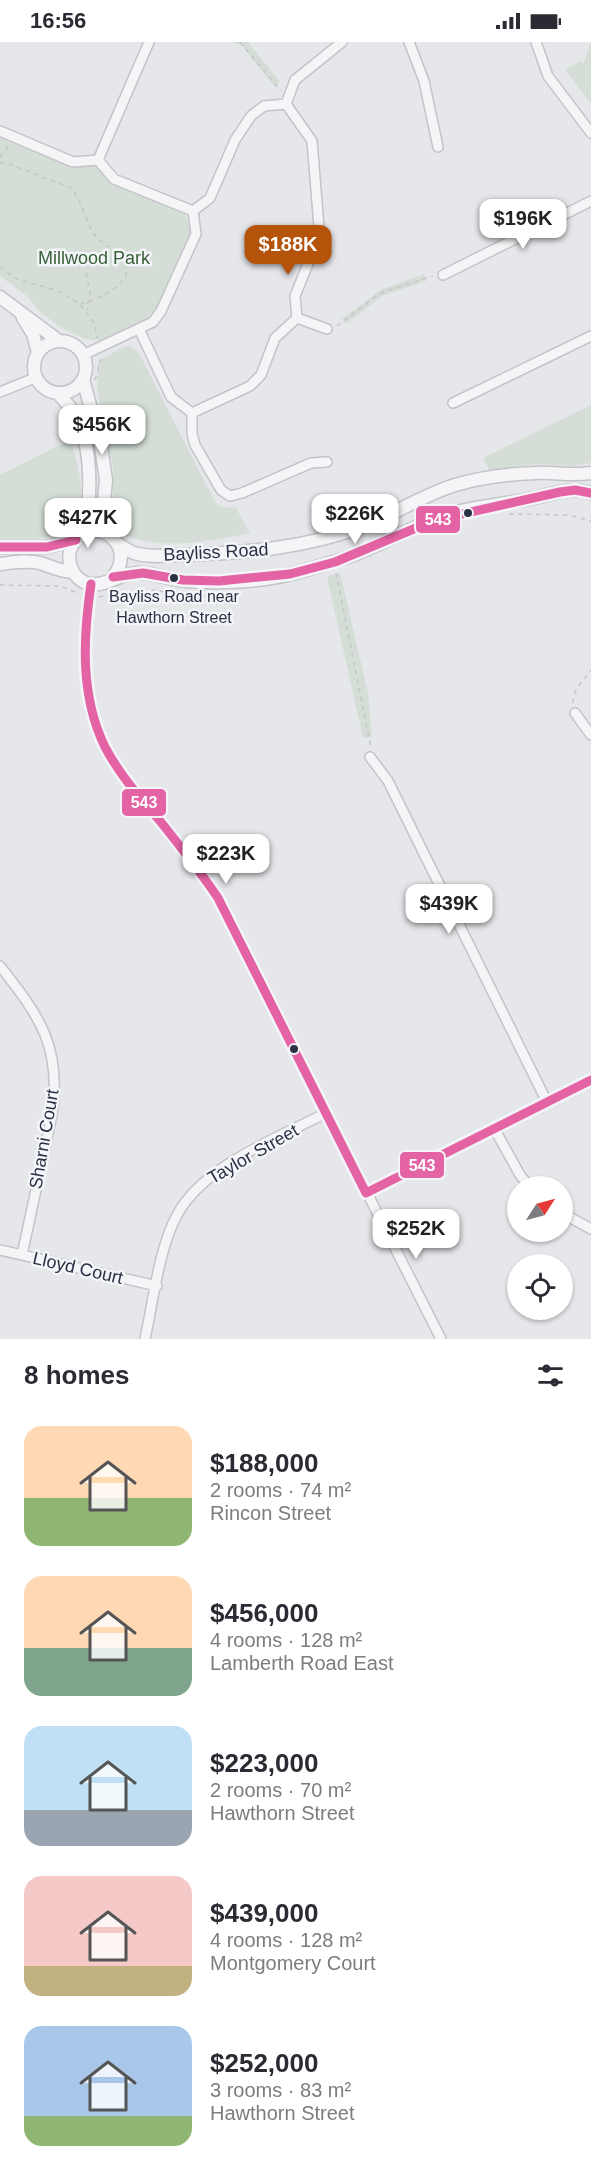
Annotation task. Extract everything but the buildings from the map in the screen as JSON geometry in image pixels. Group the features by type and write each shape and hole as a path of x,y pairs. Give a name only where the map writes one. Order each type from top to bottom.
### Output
{"street":[{"path":"98,160 149,42"},
{"path":"286,101 295,80 342,42"},
{"path":"409,42 424,81 438,147"},
{"path":"536,42 548,76 591,133"},
{"path":"193,211 210,198 235,140 251,116 264,106 286,101"},
{"path":"286,101 312,141 320,227 318,239 295,296 297,318"},
{"path":"4,132 73,162 98,160"},
{"path":"98,160 114,179 193,211"},
{"path":"442,275 591,201"},
{"path":"83,355 153,322 162,311 196,234 193,211"},
{"path":"0,297 59,341 73,345 83,355 86,371 83,379 73,390 58,393"},
{"path":"18,309 33,334 38,353 34,369 37,377 45,388 58,393 77,417 85,446 90,480 80,537 69,555 73,572 78,578 91,584 85,670 91,706 101,735 116,765 203,872 218,898 441,1339"},
{"path":"297,318 327,329"},
{"path":"192,413 250,386 261,375 275,338 297,318"},
{"path":"139,329 171,397 192,413"},
{"path":"453,403 591,336"},
{"path":"38,353 44,347 59,341"},
{"path":"0,392 37,377"},
{"path":"0,547 47,547 100,532 108,534 103,511 106,480 101,446 83,379"},
{"path":"192,413 192,434 195,445 221,490 230,496 311,463 327,462"},
{"name":"Bayliss Road","path":"108,534 118,544 135,553 157,555 228,554 287,547 331,538 366,525 412,502 455,485 492,476 538,473 577,476 591,473"},
{"name":"Bayliss Road","path":"91,584 137,573 186,581 223,582 262,579 305,571 360,553 419,525 452,513 527,500 561,489 591,493"},
{"path":"113,577 122,562 118,544"},
{"path":"0,564 26,561 40,563 57,571 73,572"},
{"path":"575,713 591,735"},
{"path":"370,757 388,781 547,1102"},
{"name":"Sharni Court","path":"0,966 32,1006 42,1025 50,1046 54,1070 55,1094 52,1114 22,1255"},
{"path":"366,1192 591,1080"},
{"name":"Taylor Street","path":"145,1339 167,1237 177,1214 202,1182 222,1167 326,1113"},
{"path":"494,1128 520,1176"},
{"path":"573,1219 591,1229"},
{"name":"Lloyd Court","path":"0,1250 157,1286"}],"path":[{"path":"240,42 286,101"},
{"path":"0,158 9,146 4,132"},
{"path":"2,154 7,163"},
{"path":"0,163 7,163 71,188 94,234 116,250 125,261 126,276 116,288 89,302 80,304"},
{"path":"86,273 89,302 87,311"},
{"path":"327,329 339,325 380,293 429,276 442,275"},
{"path":"335,573 371,742 370,757"},
{"path":"575,713 573,698 591,670"}],"green space":[{"path":"233,42 248,42 280,82 275,87 241,45"},
{"path":"591,42 591,104 565,69 581,61 583,64"},
{"name":"Millwood Park","path":"0,135 73,167 95,165 113,184 185,215 189,225 189,239 156,311 151,317 100,340 88,340 63,329 41,313 27,296 0,276"},
{"path":"424,274 426,281 382,296 346,324 342,319 382,289"},
{"path":"130,346 139,353 214,500 221,507 236,508 250,533 202,542 169,543 136,539 121,533 113,510 113,466 97,391 98,361 123,347"},
{"path":"591,405 591,463 570,466 537,464 489,470 483,458"},
{"path":"70,440 81,484 80,507 72,526 66,531 49,537 0,538 0,475"},
{"path":"340,572 368,693 372,737 363,738 327,577"}],"transit line":[{"name":"543","path":"113,577 143,573 183,580 219,581 290,574 335,562 435,520 560,492 575,490 591,493"},
{"name":"543","path":"0,547 47,547 76,540"},
{"name":"543","path":"91,584 85,646 87,687 91,708 105,747 123,776 218,898 366,1193 591,1080"}],"place":[{"name":"Bayliss Road near Hawthorn Street","path":"174,578"}]}
